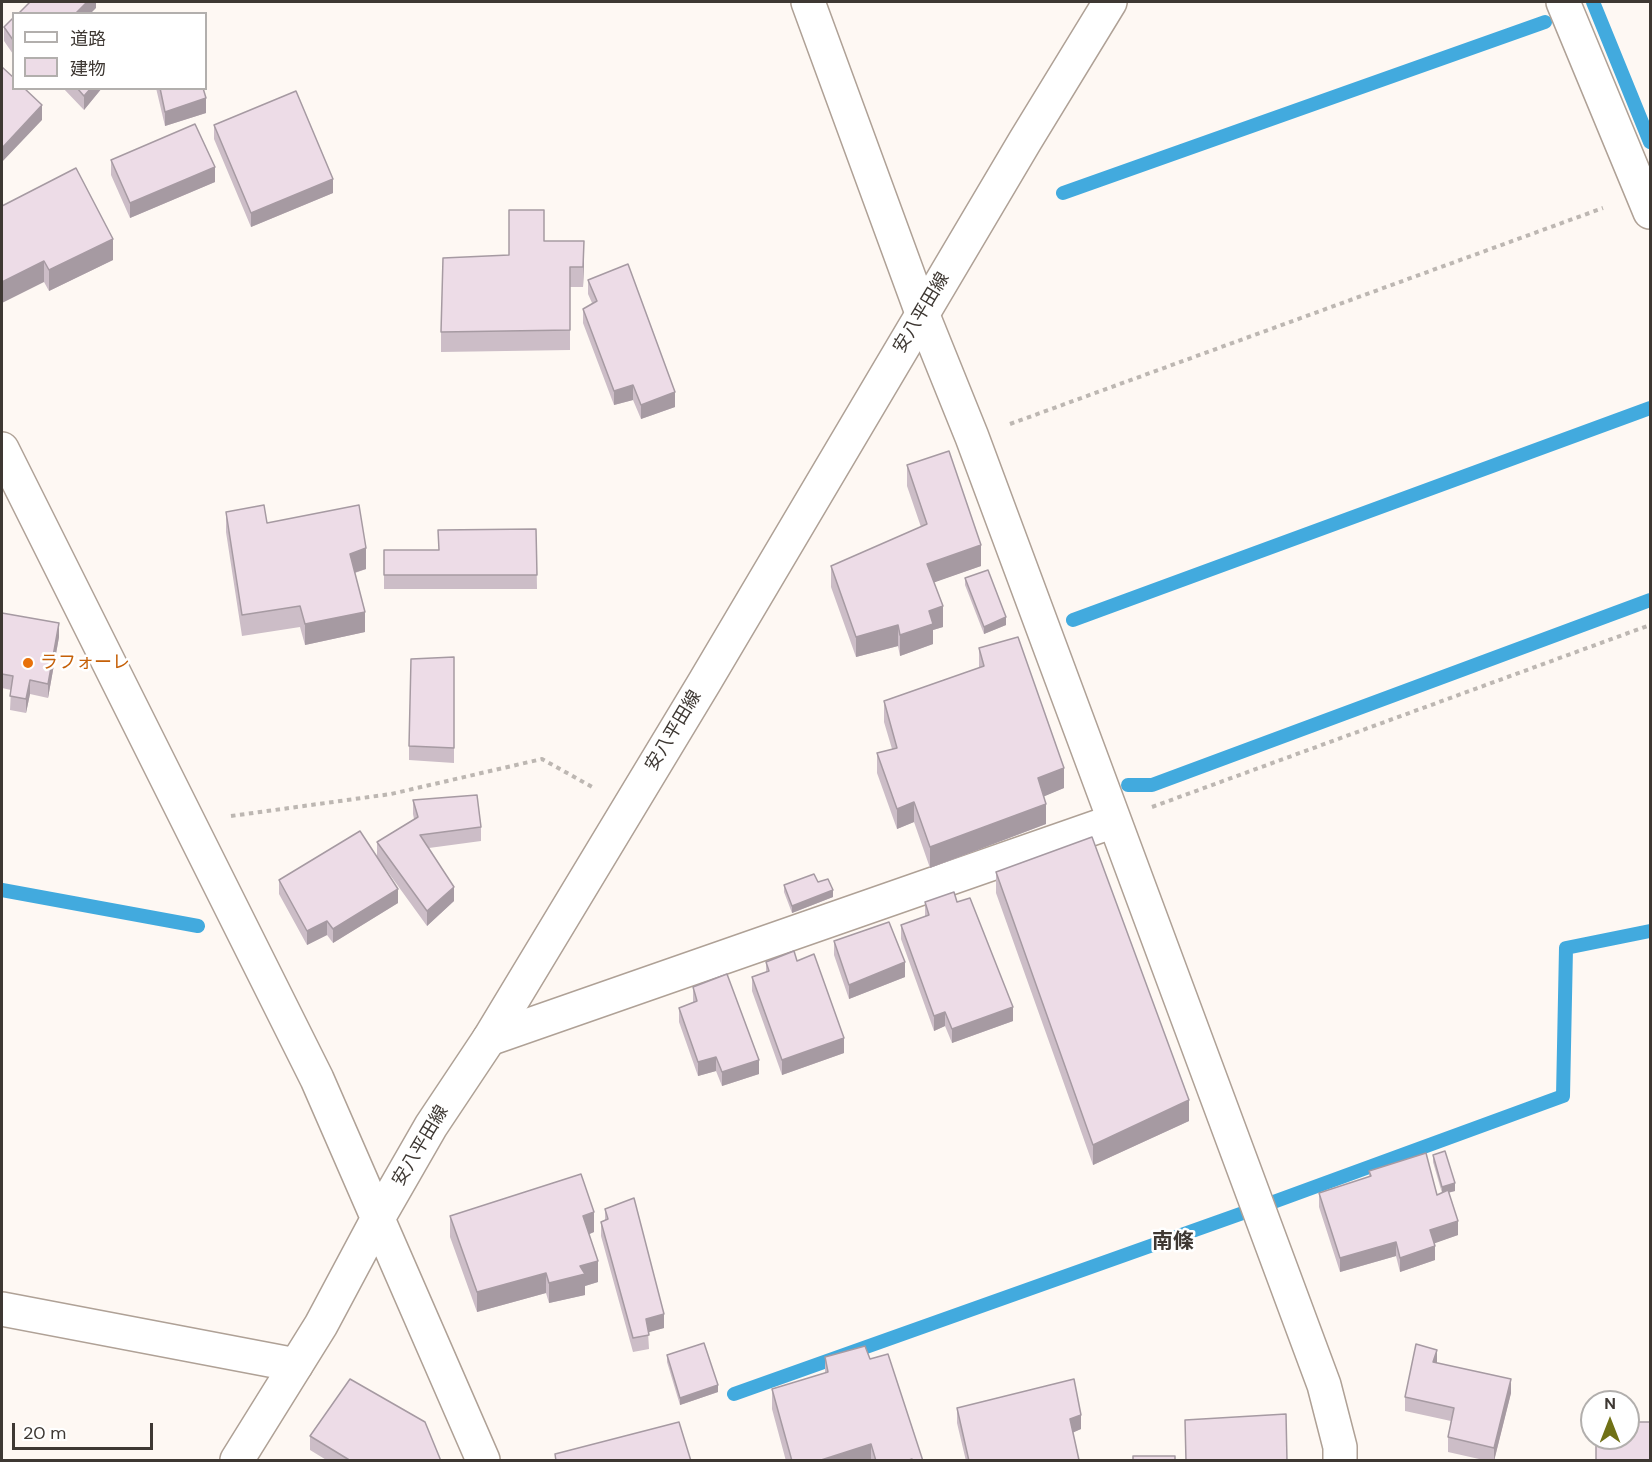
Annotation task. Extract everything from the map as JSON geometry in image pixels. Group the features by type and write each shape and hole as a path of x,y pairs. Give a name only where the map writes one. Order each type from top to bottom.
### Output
{"street":[{"path":"808,2 1324,1385 1340,1447 1340,1461"},
{"name":"安八平田線","path":"237,1461 321,1325 431,1126 489,1039 922,312 1110,2"},
{"path":"1563,2 1647,203"},
{"path":"6,466 317,1079 483,1461"},
{"path":"489,1039 1113,821"},
{"path":"2,1309 296,1365"}],"path":[{"path":"972,437 1647,203"},
{"path":"1113,821 1650,625"},
{"path":"188,822 391,794 542,759 581,779 626,810"}],"building":[{"path":"30,2 87,2 77,12 20,12"},
{"path":"12,19 12,39 4,27"},
{"path":"2,67 12,76 12,90 26,90 42,105 2,148"},
{"path":"79,90 89,90 84,96"},
{"path":"160,90 204,90 206,98 165,112"},
{"path":"296,91 333,179 251,213 214,125"},
{"path":"195,124 215,167 130,203 111,160"},
{"path":"76,168 113,239 49,270 44,261 2,282 2,206"},
{"path":"509,210 544,210 544,241 584,241 583,267 570,267 570,330 441,332 443,258 509,255"},
{"path":"628,264 675,392 641,405 633,385 614,391 583,309 597,301 588,280"},
{"path":"949,451 981,545 927,564 943,606 929,611 933,624 900,635 898,625 856,637 831,566 927,524 907,465"},
{"path":"264,505 267,523 359,505 366,548 350,554 365,612 305,624 300,606 242,615 226,512"},
{"path":"536,529 537,575 384,575 384,550 439,550 438,530"},
{"path":"988,570 1006,617 984,627 965,578"},
{"name":"ラフォーレ","path":"2,613 59,623 48,684 30,680 26,699 10,696 13,676 2,674"},
{"path":"1018,637 1064,768 1038,778 1046,804 930,847 914,802 897,809 877,753 897,748 884,701 984,666 979,648"},
{"path":"454,657 454,748 409,746 411,659"},
{"path":"477,795 481,827 420,835 454,887 427,911 377,842 418,817 413,800"},
{"path":"360,831 398,889 333,929 327,921 307,931 279,880"},
{"path":"1092,837 1189,1100 1093,1145 996,872"},
{"path":"814,874 818,882 828,879 833,890 792,906 784,885"},
{"path":"954,892 957,902 970,898 1013,1007 952,1029 945,1012 934,1016 901,925 929,915 925,902"},
{"path":"889,922 905,962 849,985 834,941"},
{"path":"794,951 797,961 814,954 844,1038 782,1060 752,977 769,971 766,962"},
{"path":"727,974 759,1060 722,1072 716,1057 698,1062 679,1008 697,1001 693,987"},
{"path":"1445,1151 1455,1183 1442,1187 1433,1155"},
{"path":"1426,1153 1437,1195 1448,1190 1458,1221 1430,1230 1435,1246 1400,1258 1396,1242 1340,1258 1319,1193 1371,1176 1369,1171"},
{"path":"581,1174 594,1212 583,1216 598,1261 580,1266 585,1274 549,1283 546,1273 477,1292 450,1216"},
{"path":"634,1198 664,1314 646,1319 649,1335 633,1338 601,1222 608,1219 605,1209"},
{"path":"704,1343 718,1385 680,1398 667,1355"},
{"path":"1416,1344 1437,1350 1433,1362 1511,1379 1494,1448 1448,1437 1454,1408 1405,1397"},
{"path":"865,1346 870,1359 888,1354 923,1461 912,1461 912,1459 876,1461 871,1444 818,1461 792,1461 772,1389 828,1372 825,1357"},
{"path":"350,1379 425,1422 441,1461 351,1461 310,1436"},
{"path":"1074,1379 1081,1415 1070,1419 1079,1460 969,1461 957,1408"},
{"path":"1286,1414 1287,1461 1186,1461 1185,1420"},
{"path":"679,1422 691,1461 556,1461 555,1454"},
{"path":"1640,1422 1650,1422 1650,1461 1596,1461 1596,1450 1640,1450"},
{"path":"1133,1456 1175,1456 1175,1461 1133,1461"}],"waterway":[{"path":"1593,2 1650,142"},
{"path":"1063,193 1545,22"},
{"path":"1073,620 1650,408"},
{"path":"1128,785 1152,785 1650,600"},
{"path":"2,890 198,926"},
{"path":"734,1394 1257,1208 1563,1096 1566,948 1650,931"}],"place":[{"name":"ラフォーレ","path":"28,663"}],"district":[{"name":"南條","path":"1173,1242"}]}
